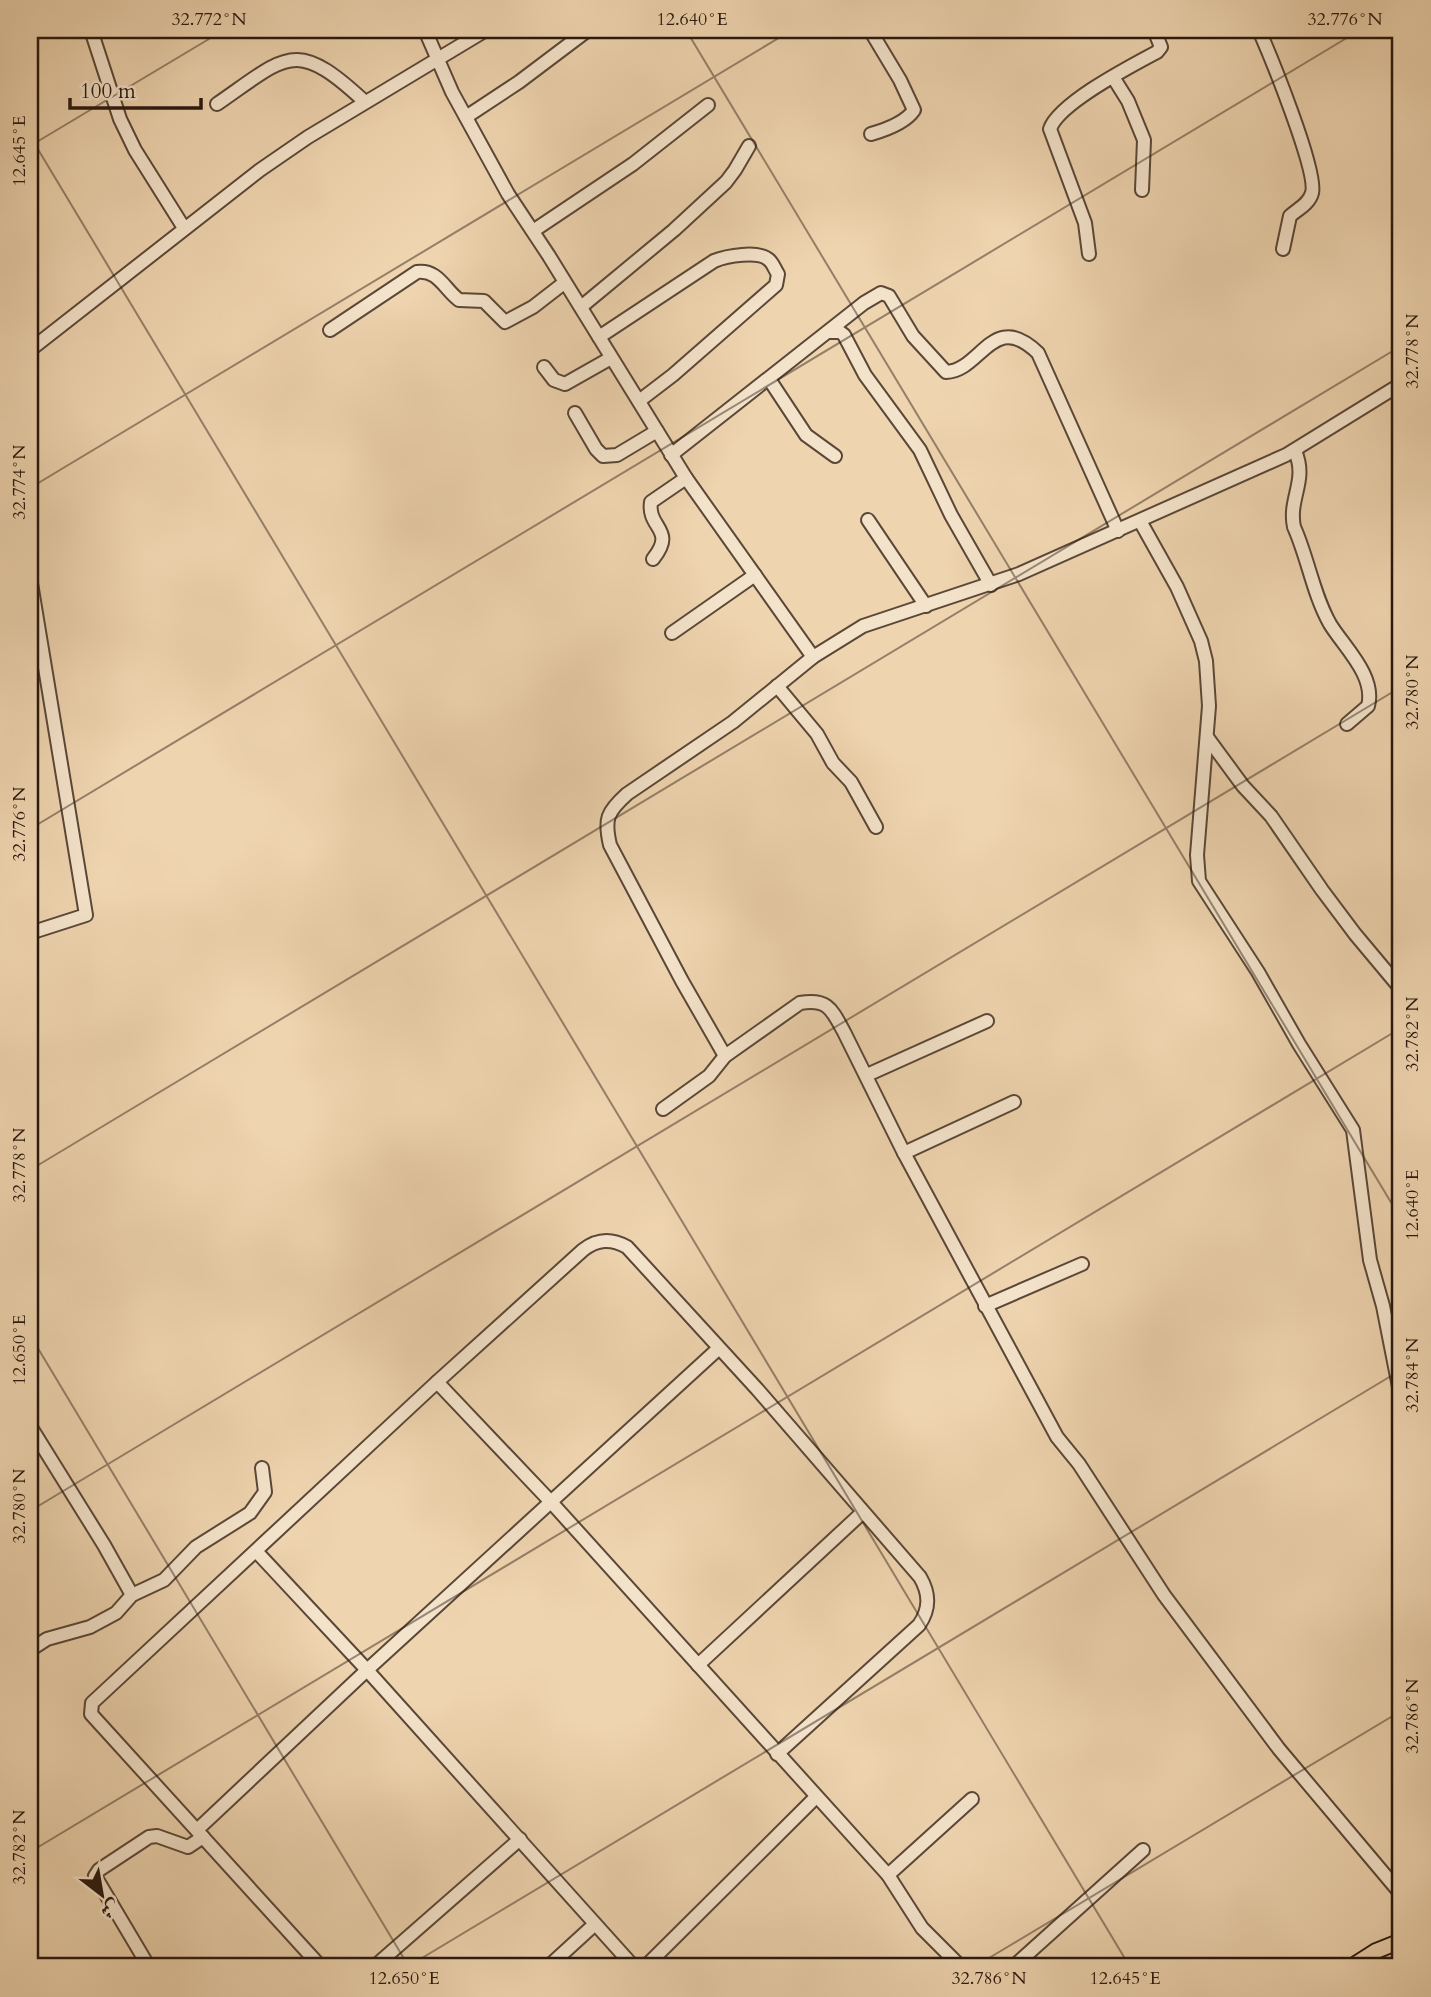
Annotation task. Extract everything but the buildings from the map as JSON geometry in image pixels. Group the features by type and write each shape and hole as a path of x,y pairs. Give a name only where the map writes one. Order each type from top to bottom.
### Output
{"main road":[{"path":"1351,1967 1376,1951 1401,1941"}],"street":[{"path":"91,30 120,118 135,150 184,228"},
{"path":"425,30 466,117 508,194 686,478 813,657"},
{"path":"30,350 260,170 365,102 486,30"},
{"path":"466,117 519,82 588,30"},
{"path":"870,30 915,110 910,116 871,134"},
{"path":"1089,254 1086,223 1049,129 1053,121 1072,104 1161,47 1154,30"},
{"path":"1259,30 1289,105 1313,187 1306,204 1290,216 1283,249"},
{"path":"217,104 280,62 294,59 321,65 365,102"},
{"path":"1113,77 1128,102 1144,140 1142,190"},
{"path":"533,231 632,164 708,105"},
{"path":"581,307 674,230 726,182 749,146"},
{"path":"599,337 714,261 730,256 761,255 769,260 778,274 776,285 673,375 639,401"},
{"path":"330,330 417,272 423,271 436,276 459,300 484,302 505,322 543,300 564,283"},
{"path":"671,455 864,303 881,293 889,296 914,336 946,372 954,372 963,366 989,343 1009,337 1031,346 1038,353 1118,531"},
{"path":"828,332 840,332 844,335 864,374 920,450 951,515 991,585"},
{"path":"544,366 554,380 565,384 611,358"},
{"path":"769,379 806,435 835,456"},
{"path":"725,1056 610,845 606,826 611,809 627,794 733,722 813,657 863,626 991,585 1118,531 1295,451 1401,384"},
{"path":"575,413 603,456 617,454 657,431"},
{"path":"1295,451 1301,469 1292,518 1294,527 1330,623 1357,662 1369,688 1368,706 1347,724"},
{"path":"653,559 663,547 663,539 650,509 651,502 686,478"},
{"path":"868,520 926,606"},
{"path":"1140,521 1177,587 1201,641 1206,660 1209,706 1197,855 1199,881 1258,972 1353,1130 1370,1260 1401,1396"},
{"path":"672,634 755,575"},
{"path":"30,577 86,915 30,933"},
{"path":"777,686 817,734 833,763 851,782 876,827"},
{"path":"1207,737 1243,786 1271,816 1355,934 1401,989"},
{"path":"663,1109 709,1076 725,1056 800,1003 825,1003 835,1015 904,1153 1057,1437 1079,1464 1164,1595 1279,1749 1401,1895"},
{"path":"867,1075 987,1021"},
{"path":"904,1153 1014,1102"},
{"path":"321,1967 91,1714 92,1703 437,1382 589,1245 604,1241 620,1243 627,1247 757,1390 920,1577 928,1596 925,1616 919,1625 777,1754"},
{"path":"985,1306 1082,1264"},
{"path":"149,1967 95,1876 99,1870 149,1837 157,1836 188,1847 368,1670 718,1349"},
{"path":"437,1382 551,1502 888,1875 922,1928 961,1967"},
{"path":"30,1426 132,1595"},
{"path":"30,1650 47,1639 90,1627 116,1613 132,1595 163,1580 196,1547 250,1513 265,1492 262,1468"},
{"path":"698,1665 863,1512"},
{"path":"256,1551 368,1670 634,1967"},
{"path":"645,1967 817,1797"},
{"path":"888,1875 972,1799"},
{"path":"374,1967 520,1839"},
{"path":"1013,1967 1143,1850"},
{"path":"548,1967 595,1924"}]}
